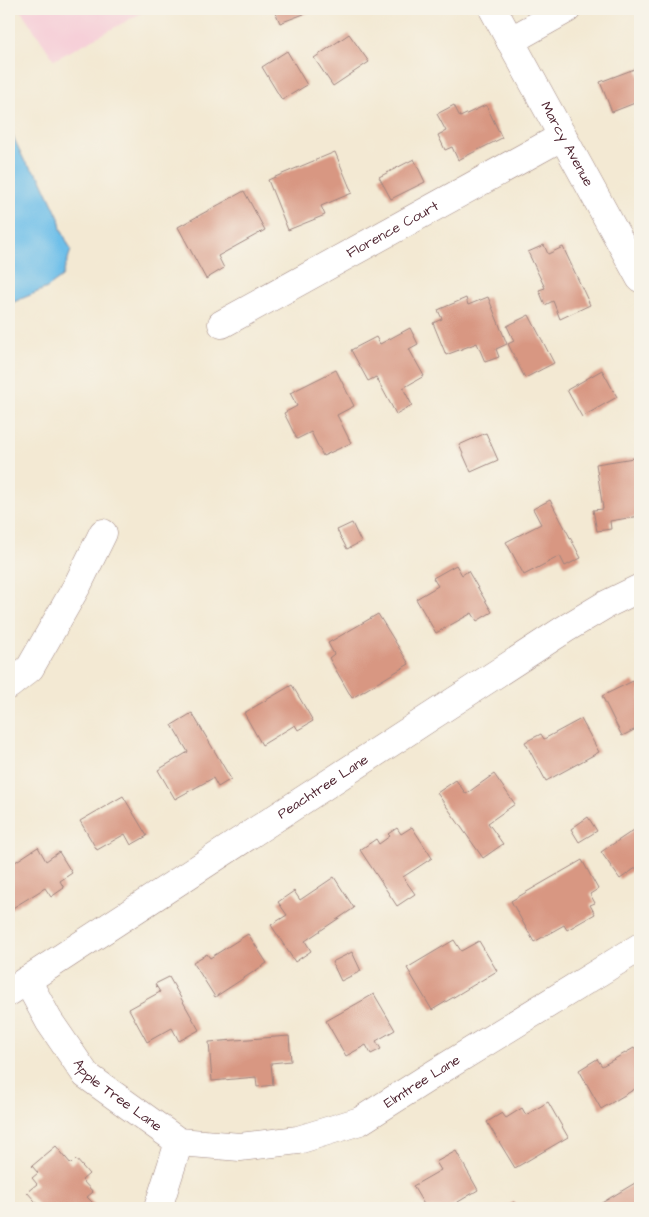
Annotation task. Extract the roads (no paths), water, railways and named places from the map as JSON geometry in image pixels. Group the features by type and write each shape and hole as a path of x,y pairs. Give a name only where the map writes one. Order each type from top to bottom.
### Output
{"street":[{"name":"Marcy Avenue","path":"493,9 640,278"},
{"path":"510,41 567,9"},
{"name":"Florence Court","path":"222,324 563,136"},
{"path":"9,685 30,668 78,584 102,533"},
{"name":"Peachtree Lane","path":"18,986 565,629 605,605 640,588"},
{"name":"Elmtree Lane","path":"180,1142 240,1147 289,1142 360,1121 640,947"},
{"name":"Apple Tree Lane","path":"18,986 49,1020 86,1075 180,1142"},
{"path":"158,1208 180,1142"}],"water":[{"path":"9,128 25,162 40,177 71,250 62,277 47,288 9,304"}]}
